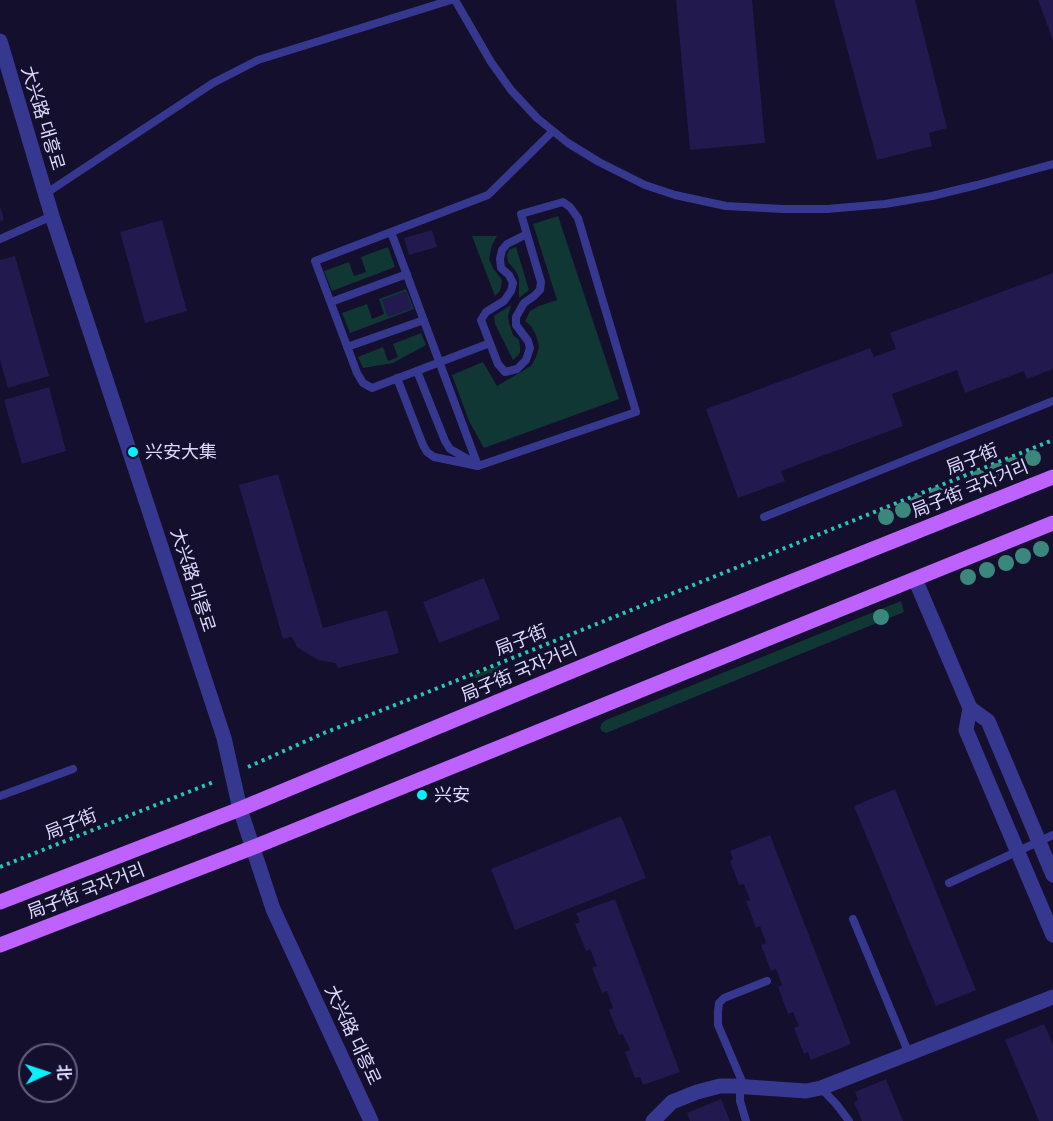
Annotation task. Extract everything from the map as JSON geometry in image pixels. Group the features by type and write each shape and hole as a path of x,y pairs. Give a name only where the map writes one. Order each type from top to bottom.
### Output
{"main road":[{"name":"局子街 국자거리","path":"0,901 240,809 649,639 1053,477"},
{"name":"局子街 국자거리","path":"0,945 254,847 1053,523"}],"street":[{"name":"大兴路 대흥로","path":"0,41 52,216 224,738 240,809 273,909 371,1121"},
{"path":"915,579 969,708 966,730 1053,936"},
{"path":"969,708 988,721 1046,838 1053,875"},
{"path":"653,1121 672,1102 720,1086 806,1090 821,1088 1053,997"}],"lane":[{"path":"45,194 213,83 258,60 453,0 491,62 511,90 537,118 568,143 599,162 645,185 675,195 726,206 827,209 885,204 932,196 1053,164"},
{"path":"490,343 372,388 363,383 357,373 315,261 488,195 553,131"},
{"path":"397,378 427,452 434,457 478,466 636,412 578,218 563,202 521,214 527,234 541,282 540,290 524,303 516,316 516,325 528,341 530,348 526,360 517,369 505,372 498,364 481,320 486,312 504,301 511,291 513,283 509,275 501,268 502,250 507,244 527,234"},
{"path":"0,238 52,216"},
{"path":"392,232 478,466"},
{"path":"331,302 407,274"},
{"path":"347,348 424,320"},
{"path":"417,371 450,449 478,466"},
{"path":"764,517 1053,400"},
{"path":"0,796 73,769"},
{"path":"949,883 1046,838"},
{"path":"853,919 909,1054"},
{"path":"746,1121 740,1101 742,1086 718,1024 719,1003 724,998 767,981"},
{"path":"821,1088 849,1121"}],"path":[{"name":"局子街","path":"0,867 232,774 324,733 1053,440"}],"green space":[{"path":"558,216 619,399 484,448 469,421 452,375 483,362 497,386 531,366 539,347 536,335 525,321 530,311 557,300 533,224"},
{"path":"472,236 497,236 489,259 502,280 500,291 495,296"},
{"path":"388,247 395,267 332,291 324,271 349,262 354,276 366,272 361,257"},
{"path":"516,247 529,290 519,298 519,278 508,262 507,255 509,250"},
{"path":"406,289 414,309 350,333 342,313 367,304 372,319 384,314 379,299"},
{"path":"511,305 509,323 513,335 519,340 520,347 520,353 513,360 495,324 494,316"},
{"path":"421,333 426,345 393,363 363,368 358,357 383,347 388,361 398,357 393,344"},
{"path":"901,601 904,612 606,733 600,728 606,720"},
{"path":"502,664 479,685 474,675"}],"building":[{"path":"676,0 752,0 765,143 690,150"},
{"path":"834,0 915,0 947,128 929,133 932,146 877,160"},
{"path":"1038,0 1053,0 1053,40"},
{"path":"0,206 4,220 0,221"},
{"path":"162,220 187,311 145,323 120,232"},
{"path":"432,230 437,247 409,255 404,238"},
{"path":"15,256 49,376 8,388 0,360 0,260"},
{"path":"1053,273 1053,369 1027,379 1024,371 965,393 957,370 892,394 903,426 781,471 785,481 738,498 706,409 870,348 874,357 896,349 890,333"},
{"path":"406,291 412,308 388,317 382,300"},
{"path":"49,387 66,451 22,464 4,400"},
{"path":"278,474 323,628 387,610 399,653 338,668 335,663 318,660 297,647 292,637 283,639 239,485"},
{"path":"484,578 500,619 439,643 423,602"},
{"path":"895,789 976,990 936,1006 854,806"},
{"path":"621,816 646,878 515,930 491,869"},
{"path":"770,835 851,1044 811,1060 808,1052 804,1054 794,1028 799,1026 793,1012 788,1014 778,987 782,985 776,969 771,971 761,945 766,943 760,926 756,928 746,901 750,900 744,884 739,885 730,861 733,859 730,851"},
{"path":"615,899 680,1072 643,1085 640,1077 635,1078 625,1052 630,1050 623,1034 619,1035 609,1010 613,1008 607,991 602,993 592,968 597,966 590,949 586,951 575,924 580,922 576,913"},
{"path":"1044,1024 1053,1044 1053,1121 1039,1121 1005,1040"},
{"path":"886,1079 903,1121 862,1121 854,1102 858,1100 855,1092"},
{"path":"721,1099 730,1121 690,1121 687,1113"}],"place":[{"name":"兴安大集","path":"133,452"},
{"name":"兴安","path":"422,795"}]}
